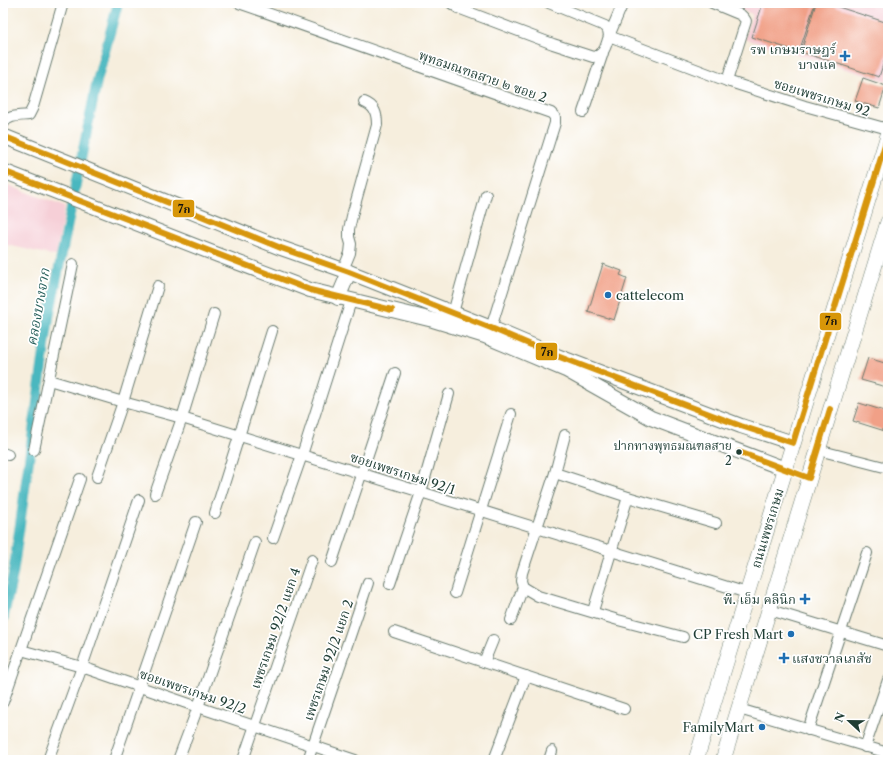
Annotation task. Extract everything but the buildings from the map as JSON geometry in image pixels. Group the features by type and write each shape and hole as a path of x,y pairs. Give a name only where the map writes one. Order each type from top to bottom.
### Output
{"main road":[{"name":"ถนนเพชรเกษม","path":"696,760 888,135"},
{"path":"3,136 281,248 346,271 681,404 741,426 818,450"},
{"path":"3,170 303,287 344,299 426,318 485,336 566,370 651,418 810,478"},
{"name":"ถนนเพชรเกษม","path":"723,760 888,222"},
{"path":"344,299 346,271"},
{"path":"707,727 732,732"}],"street":[{"path":"3,124 16,116 29,115 33,107 63,3"},
{"name":"พุทธมณฑลสาย ๒ ซอย 2","path":"239,3 551,114 555,117 555,122 491,328"},
{"path":"451,3 458,8 586,55 594,57 603,53"},
{"name":"ซอยเพชรเกษม 92","path":"549,3 605,26 610,36 727,81 805,106 888,129"},
{"path":"583,112 603,53 623,3"},
{"path":"712,3 740,15 746,21 727,81"},
{"path":"346,271 350,253 351,244 349,233 353,212 377,124 377,116 374,108 370,104 364,102"},
{"path":"453,313 486,194"},
{"path":"34,450 73,264"},
{"path":"97,477 123,402 158,286"},
{"path":"273,538 346,322 344,299"},
{"path":"155,494 182,418 214,314"},
{"path":"215,513 272,331"},
{"path":"332,562 395,372"},
{"name":"ซอยเพชรเกษม 92/1","path":"49,380 182,418 748,593"},
{"path":"390,584 421,492 449,394"},
{"path":"455,593 511,414"},
{"path":"565,435 555,473 522,573 524,587 538,596 593,611 618,620 683,637"},
{"path":"818,450 888,468"},
{"path":"555,473 628,497 716,523"},
{"path":"3,702 80,479"},
{"path":"593,611 628,497"},
{"path":"48,760 139,500"},
{"path":"114,760 196,522"},
{"path":"178,760 198,708 255,542"},
{"path":"808,730 867,553"},
{"name":"เพชรเกษม 92/2 แยก 4","path":"243,760 312,560"},
{"name":"เพชรเกษม 92/2 แยก 2","path":"308,760 368,583"},
{"path":"511,620 524,587"},
{"path":"770,610 888,646"},
{"path":"394,632 624,709"},
{"path":"484,662 493,640"},
{"name":"ซอยเพชรเกษม 92/2","path":"21,650 82,666 198,708 355,760"},
{"path":"494,760 526,676"},
{"path":"865,747 888,680"},
{"path":"739,709 888,753"}],"shaded area":[{"name":"รพ เกษมราษฎร์ บางแค","path":"724,3 888,3 888,73 886,81 745,39 752,14"},
{"path":"3,183 65,207 56,256 3,244"}],"waterway":[{"name":"คลองบางจาก","path":"3,620 13,574 49,317 97,81 118,3"}],"transit line":[{"name":"7ก","path":"3,136 281,248 349,272 491,328 557,356 741,426 793,443 888,135"},
{"name":"7ก","path":"3,171 310,290 392,310"},
{"name":"7ก","path":"739,452 809,478 830,409"}],"place":[{"name":"รพ เกษมราษฎร์ บางแค","path":"845,56"},
{"name":"cattelecom","path":"608,295"},
{"name":"ปากทางพุทธมณฑลสาย 2","path":"739,452"},
{"name":"พี. เอ็ม คลินิก","path":"805,599"},
{"name":"CP Fresh Mart","path":"791,634"},
{"name":"แสงชวาลเภสัช","path":"784,658"},
{"name":"FamilyMart","path":"762,727"}]}
